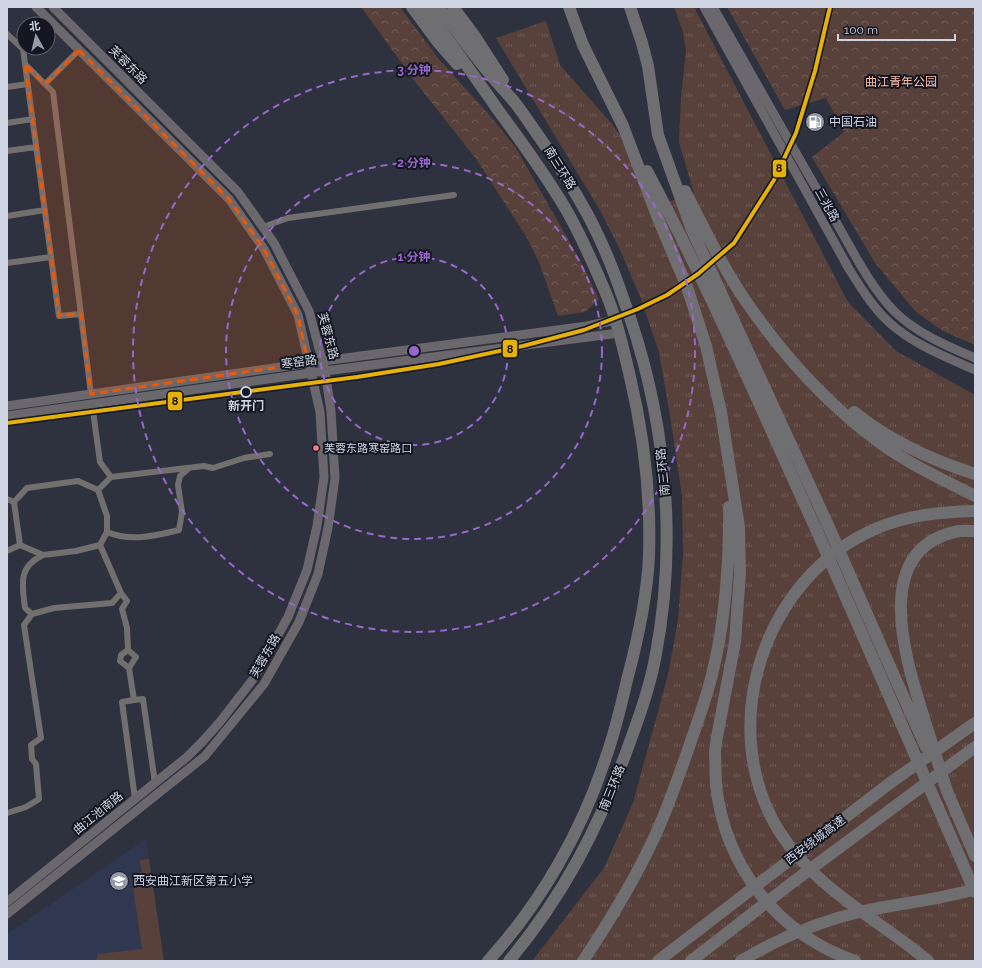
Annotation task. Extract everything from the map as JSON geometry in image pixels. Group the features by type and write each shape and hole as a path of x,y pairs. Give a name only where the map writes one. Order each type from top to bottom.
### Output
{"highway":[{"path":"412,7 437,42 496,106"},
{"name":"南三环路","path":"424,7 446,27 512,99 563,171 589,218 611,263 632,322 651,391 662,458 665,492 666,540 663,600 657,648 646,693 631,740 600,817 575,866 542,919 509,961"},
{"name":"南三环路","path":"438,7 446,27 496,106 564,206 603,286 619,332 636,402 643,444 648,495 649,556 644,605 638,640 607,756 575,832 551,877 502,946 488,961"},
{"path":"453,7 474,35 502,79 512,99"},
{"path":"569,7 583,45 623,126 670,213 816,529 975,890 865,911 816,925 769,945 740,961"},
{"path":"630,7 648,66 655,119 662,148 692,230 827,523 975,856"},
{"path":"623,126 657,216 687,287 700,325 721,412 727,459 739,527 740,572 735,642 715,751 716,785 720,811 727,836 739,864 754,888 779,914 803,935 818,944 855,961"},
{"path":"662,148 722,263 744,299 781,347 822,394 864,430 902,457 975,496"},
{"path":"781,347 797,364 829,392 873,426 902,444 926,456 946,465 975,474"},
{"path":"582,961 622,899 655,837 679,777 705,702 713,674 728,571 729,525 727,459"},
{"path":"928,961 898,937 824,884 802,862 787,842 773,821 756,772 750,733 751,706 760,660 774,625 795,592 823,563 846,545 889,523 932,513 975,511"},
{"path":"947,791 906,656 902,631 901,605 905,575 912,561 924,546 944,534 959,531 975,531"},
{"path":"907,770 975,714"},
{"name":"西安绕城高速","path":"658,961 782,864 907,770 975,723"},
{"name":"西安绕城高速","path":"691,961 975,747"}],"main road":[{"name":"芙蓉东路","path":"36,7 229,199 264,249 281,279 298,315 320,412 324,477 317,526 307,570 288,616 254,678 203,741"},
{"name":"芙蓉东路","path":"53,7 238,192 274,243 309,311 325,371 331,411 335,478 328,528 318,574 299,622 264,684 205,756"},
{"name":"三兆路","path":"704,7 861,289 896,329 917,343 975,370"},
{"name":"三兆路","path":"713,7 816,188 878,293 896,312 919,330 950,348 975,358"},
{"name":"寒窑路","path":"7,406 322,361 579,327 615,320"},
{"name":"寒窑路","path":"7,416 325,371 619,332"},
{"name":"曲江池南路","path":"7,902 187,757 203,741"},
{"name":"曲江池南路","path":"7,914 205,756"}],"street":[{"path":"7,34 23,48 59,316 81,314"},
{"path":"45,84 80,50"},
{"path":"25,64 53,92 91,394"},
{"path":"7,87 28,84"},
{"path":"7,123 32,119"},
{"path":"7,151 36,147"},
{"path":"263,227 288,218 454,195"},
{"path":"7,216 45,210"},
{"path":"7,263 51,257"},
{"path":"92,404 100,462 111,478"},
{"path":"98,490 111,478 204,466 213,468 244,458 270,454"},
{"path":"107,532 118,537 152,537 179,530 182,512 178,485 180,476 189,468"},
{"path":"14,502 27,488 78,481 98,490 107,516 107,532 100,545 76,551 43,554 33,560 26,569 22,579 25,608 32,614"},
{"path":"7,499 14,502"},
{"path":"14,502 20,545"},
{"path":"7,552 20,545 43,554"},
{"path":"100,545 121,593 127,601 122,608"},
{"path":"112,603 121,593"},
{"path":"7,814 26,807 39,799 36,764 32,760 31,745 41,738 24,625 32,614 54,608 112,603 122,608 127,628 128,650 136,657 129,668 134,700"},
{"path":"128,650 121,655 120,661 129,668"},
{"path":"135,799 122,702 143,699 154,783"}],"highlighted area":[{"path":"79,50 229,199 264,249 298,315 308,363 91,394 81,314 59,316 25,64 45,84"}],"shaded area":[{"name":"西安曲江新区第五小学","path":"146,839 164,961 7,961 7,934"}],"green space":[{"path":"361,7 400,7 438,58 492,118 516,148 581,262 599,299 585,312 558,316 539,262 527,238 477,160 417,84"},
{"path":"674,7 694,7 848,302 896,351 975,395 975,961 532,961 604,868 633,803 668,675 678,620 683,553 682,496 659,352 641,299 621,252 601,212 496,38 546,21 560,65 612,124 626,144 650,208 694,193 679,142 681,98 686,50 683,32"},
{"name":"曲江青年公园","path":"727,7 975,7 975,345 943,331 916,312 875,263 812,157 844,132 826,98 785,110"},
{"path":"149,859 164,961 96,961 98,954 142,949 131,874 142,872 140,860"}],"transit line":[{"name":"8","path":"7,423 357,377 439,364 523,346 584,330 638,309 667,295 698,274 734,243 774,180 796,133 815,71 830,7"}],"place":[{"name":"中国石油","path":"815,122"},
{"name":"新开门","path":"246,392"},
{"name":"芙蓉东路寒窑路口","path":"316,448"},
{"name":"西安曲江新区第五小学","path":"119,881"}]}
